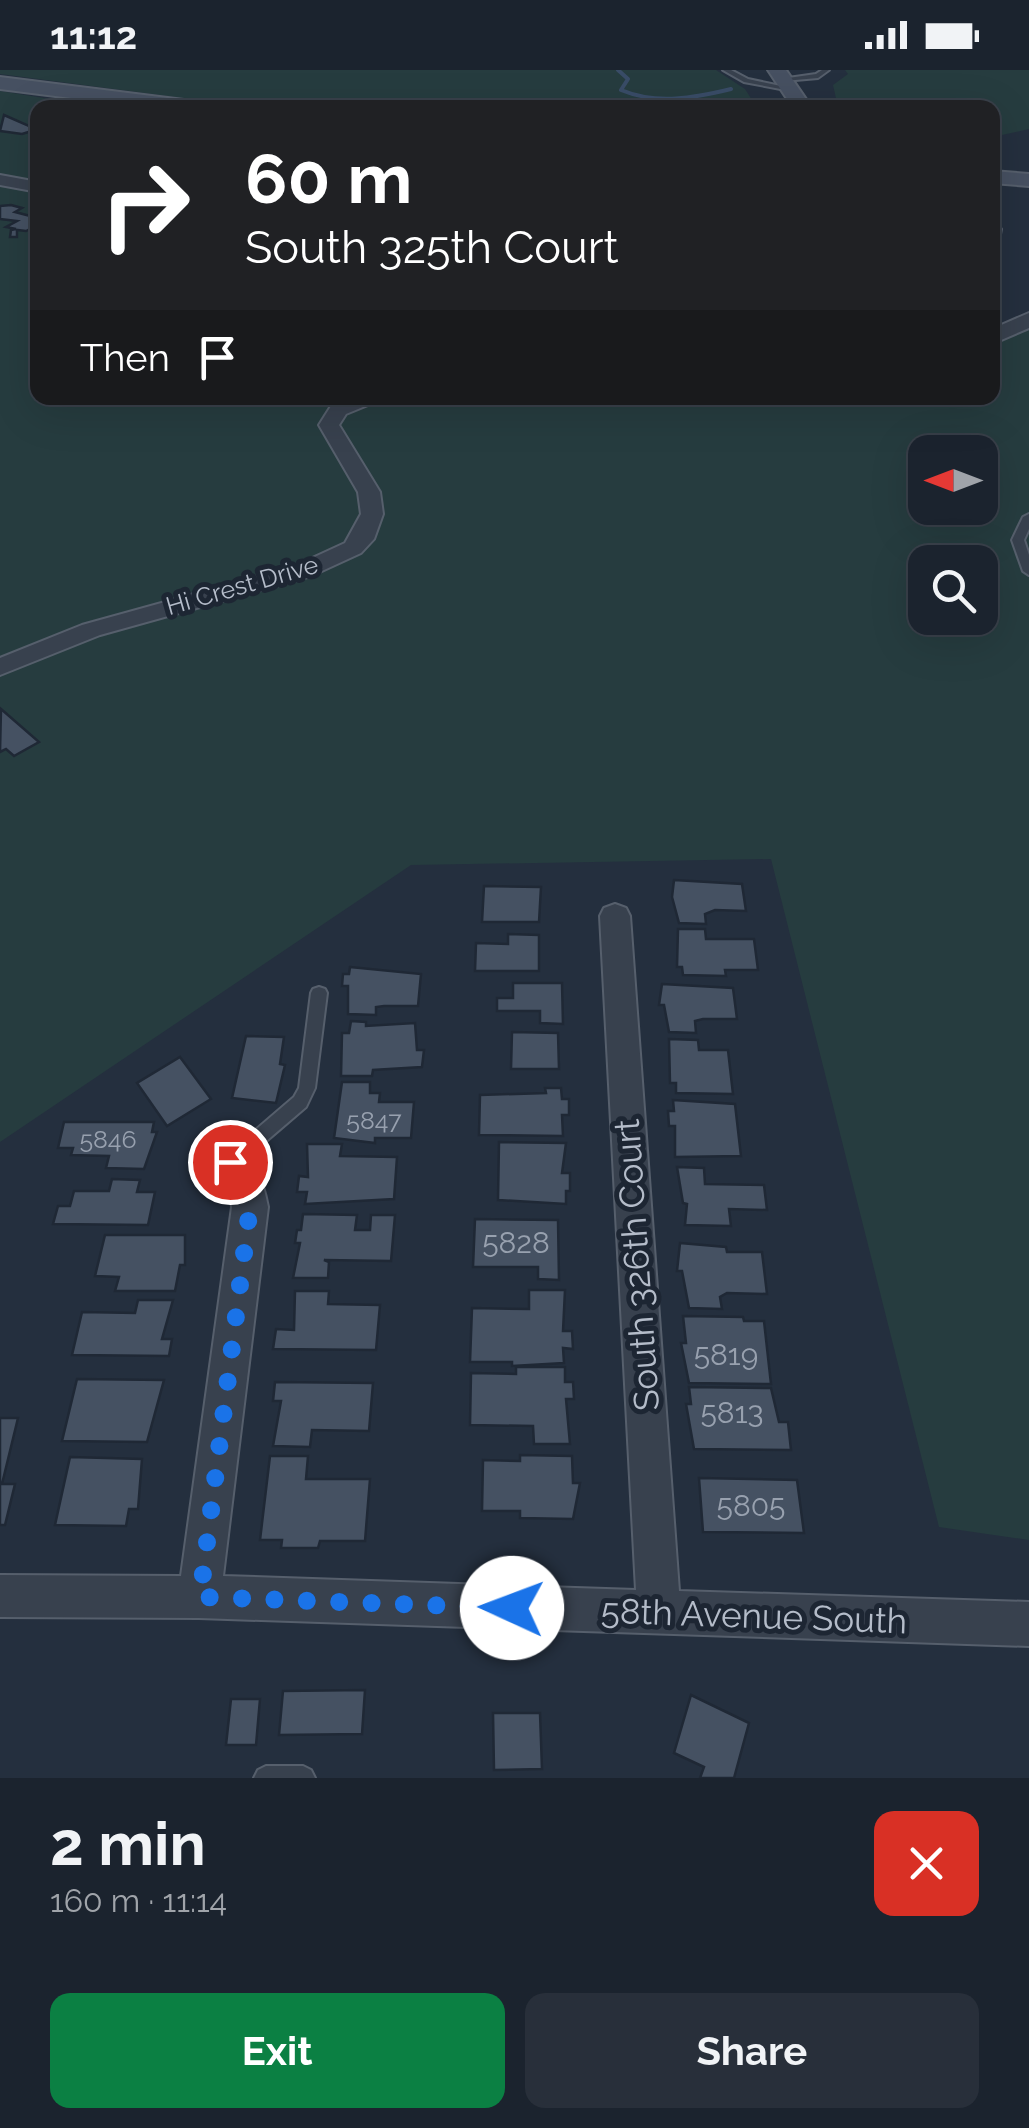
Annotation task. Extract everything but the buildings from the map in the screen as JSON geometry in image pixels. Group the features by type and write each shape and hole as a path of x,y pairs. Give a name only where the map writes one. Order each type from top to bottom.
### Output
{"main road":[{"path":"0,82 138,100"},
{"path":"1000,178 1029,180"}],"street":[{"path":"0,180 30,186"},
{"path":"1000,334 1029,320"},
{"name":"Hi Crest Drive","path":"0,667 90,630 303,570 353,548 363,539 372,514 369,492 328,425 338,410 354,405"},
{"name":"South 326th Court","path":"615,916 659,1615"},
{"path":"200,1597 250,1207 246,1183 230,1162"},
{"name":"58th Avenue South","path":"0,1596 200,1597 659,1615 1029,1624"}],"lane":[{"path":"726,70 746,81 818,76 826,70"},
{"path":"1029,517 1018,540 1029,570"},
{"path":"230,1162 300,1102 307,1088 318,992"},
{"path":"266,1778 303,1778"}],"green space":[{"path":"0,70 716,70 745,89 752,100 197,100 0,74"},
{"path":"845,70 1029,70 1029,129 1000,135 1000,100 836,100 833,85 848,74"},
{"path":"0,91 56,100 30,100 30,405 1000,405 1000,334 1029,319 1029,1540 939,1527 771,859 411,865 0,1142"}],"waterway":[{"path":"618,70 628,79 621,90 635,95 662,99 731,89"}],"route":[{"path":"230,1162 246,1183 250,1207 200,1597 512,1608"}]}
